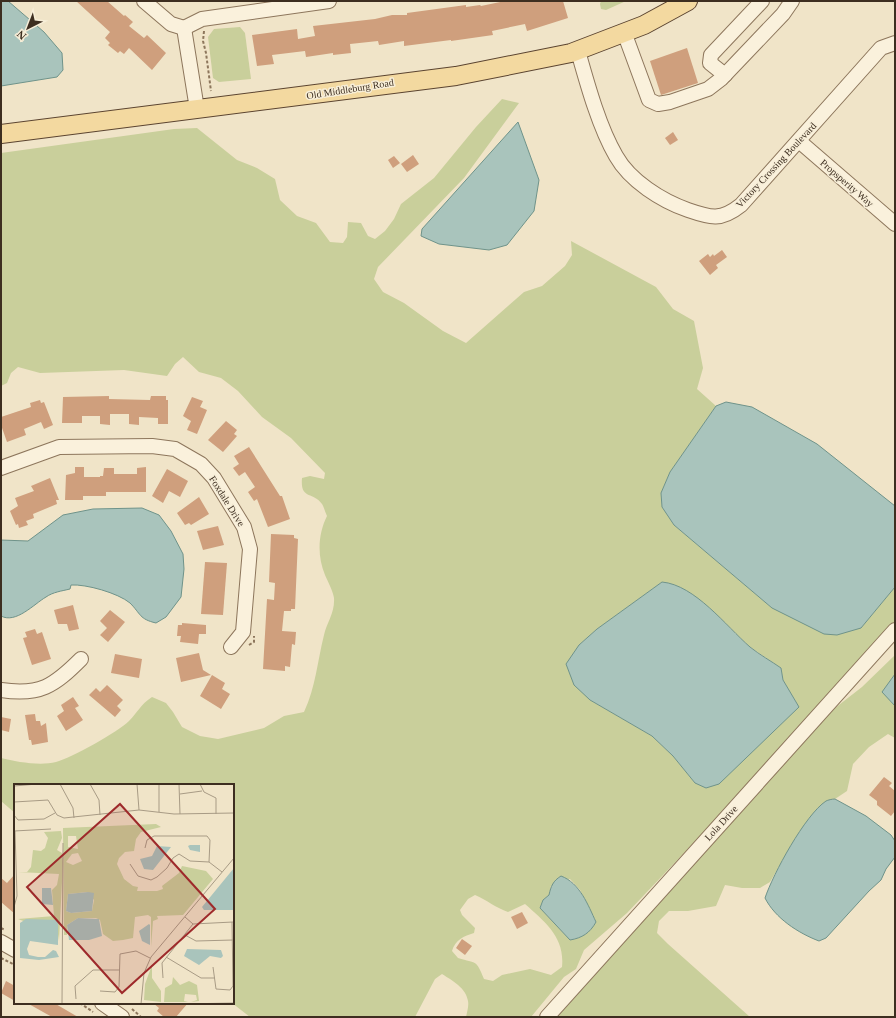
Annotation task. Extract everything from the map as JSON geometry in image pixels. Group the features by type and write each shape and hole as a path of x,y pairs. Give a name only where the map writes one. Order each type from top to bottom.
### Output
{"main road":[{"name":"Old Middleburg Road","path":"1,134 456,76 578,50 644,25 688,1"}],"street":[{"path":"144,1 171,24 184,28 202,19 278,5 329,1"},
{"path":"725,75 710,63 711,55 762,1"},
{"path":"624,32 649,100 658,104 670,102 708,89 725,75 783,14 792,1"},
{"path":"184,28 197,109"},
{"name":"Victory Crossing Boulevard","path":"578,50 607,138 617,158 649,191 672,204 698,214 718,218 730,213 741,205 882,48 895,43"},
{"name":"Propsperity Way","path":"800,141 895,224"},
{"name":"Foxdale Drive","path":"1,468 59,447 152,446 175,449 201,464 214,478 244,527 250,549 243,632 234,643"},
{"name":"Lola Drive","path":"547,1017 895,630"},
{"path":"1,690 30,692 44,688 60,680 81,659"},
{"path":"1,942 14,949"},
{"path":"98,1008 122,1017"}],"path":[{"path":"234,643 248,645 252,644 254,635"},
{"path":"1,958 14,964"},
{"path":"84,1004 98,1008"}],"green space":[{"path":"601,1 626,1 606,10 601,9"},
{"path":"240,27 245,33 251,79 219,82 213,78 208,37 214,29"},
{"path":"502,99 519,103 464,178 378,267 374,279 383,292 404,303 443,331 466,343 524,292 542,286 565,266 572,255 571,241 656,287 673,309 694,321 703,368 697,389 716,406 670,472 661,493 662,507 674,525 772,608 861,628 895,587 895,621 702,834 627,913 584,950 576,969 564,977 531,1017 466,1017 468,1003 465,992 442,974 435,979 415,1017 250,1017 233,1004 234,784 14,784 14,812 1,801 1,758 36,764 63,760 94,744 123,726 152,697 166,703 182,727 200,736 218,739 264,728 284,716 304,712 314,684 325,630 332,613 334,598 332,589 322,568 320,553 320,538 327,516 323,505 303,490 302,478 310,476 324,479 325,473 291,438 262,417 238,391 221,378 199,372 183,357 175,364 167,376 124,370 40,373 18,367 11,373 7,383 1,386 1,153 174,129 197,128 237,160 257,168 275,179 280,200 297,216 316,223 330,242 343,243 347,237 348,222 361,223 368,236 375,239 385,231 394,219 401,204 434,178 476,127","holes":["662,582 674,585 698,599 750,647 781,668 783,680 799,707 695,783 673,756 652,736 590,700 579,645 597,629","570,879 580,890 596,922 585,934 570,940 540,908 543,900 549,895 551,886","475,895 508,912 525,904 540,917 557,939 562,956 562,967 551,975 530,969 502,975 493,981 484,979 475,963 458,958 452,951 453,947 460,939 474,933 475,928 462,915 460,910 468,899"]},
{"path":"895,655 895,674 891,679 890,701 895,706 895,738 888,734 869,747 853,764 847,791 835,799 827,801 815,813 798,834 770,882 760,888 742,888 725,885 716,906 688,911 669,911 659,921 657,933 750,1017 558,1017 585,979 771,776 835,708 862,687"}],"water":[{"path":"1,1 8,1 44,32 62,53 63,70 57,77 1,86"},
{"path":"518,122 539,180 534,211 507,245 489,250 439,244 421,236 422,229"},
{"path":"726,402 752,407 817,444 895,506 895,587 861,628 837,635 824,634 772,608 674,525 662,507 661,493 670,472 716,406"},
{"path":"142,508 159,515 171,531 183,554 184,569 181,597 166,617 156,623 146,620 125,599 93,588 77,585 71,585 70,589 49,595 19,615 7,618 1,616 1,540 28,541 63,515 93,509"},
{"path":"662,582 686,590 698,598 750,647 781,668 783,680 799,707 719,784 706,788 695,783 673,756 652,736 590,700 574,685 566,664 579,645 597,629"},
{"path":"895,674 895,706 882,692"},
{"path":"835,799 866,816 891,835 895,841 895,857 886,869 881,880 826,938 819,941 803,934 788,924 775,912 765,898 782,860 809,819 826,801"},
{"path":"561,876 568,879 583,895 596,922 585,934 570,940 540,908 543,900 549,895 553,884"}],"building":[{"path":"76,1 107,1 133,22 129,26 144,38 147,35 166,53 152,70 129,48 124,54 120,51 118,53 108,45 110,43 105,38 110,32"},
{"path":"505,1 563,1 568,18 527,31 525,24 492,31 493,35 451,41 404,46 404,41 379,45 378,41 350,44 351,53 333,55 333,53 306,57 305,51 272,55 274,64 257,66 252,35 297,29 298,39 315,36 313,26 375,19 392,15 407,15 407,13 466,5 466,7 481,6"},
{"path":"687,48 698,83 661,95 650,61"},
{"path":"673,132 678,140 670,145 665,138"},
{"path":"413,155 419,164 407,172 401,164"},
{"path":"394,156 400,163 393,168 388,160"},
{"path":"722,250 727,257 716,265 718,268 710,275 699,261 708,254 710,257 713,254 714,256"},
{"path":"109,396 109,399 150,400 151,396 166,396 166,400 168,400 168,424 158,424 158,418 139,417 139,425 129,424 129,414 110,414 110,425 100,424 100,416 82,416 82,423 62,423 63,397"},
{"path":"192,397 203,401 200,407 207,410 197,434 187,430 191,421 183,416"},
{"path":"40,400 41,403 44,402 53,425 44,429 41,422 24,429 26,435 7,442 1,425 1,417 31,407 30,403"},
{"path":"226,421 237,430 234,434 237,436 223,452 208,440"},
{"path":"249,447 280,496 282,496 290,519 268,527 257,499 254,501 248,492 255,487 245,472 239,476 233,468 239,464 234,456"},
{"path":"75,467 84,467 84,477 100,477 103,476 104,468 114,468 114,474 137,474 137,468 146,467 146,492 106,492 106,496 83,496 83,500 65,500 66,475 75,473"},
{"path":"167,469 188,481 180,497 169,491 163,503 152,496"},
{"path":"50,478 59,500 56,500 57,504 33,514 34,518 26,521 28,525 19,528 18,524 16,525 10,511 18,506 15,498 34,491 31,486"},
{"path":"199,497 209,514 191,525 189,523 185,525 177,513"},
{"path":"218,526 224,545 203,550 197,531"},
{"path":"271,534 294,535 294,538 298,539 295,609 291,609 291,611 284,611 282,631 296,632 295,645 292,644 290,667 285,666 285,671 263,669 267,599 274,600 275,583 269,582"},
{"path":"205,562 227,563 223,615 201,614"},
{"path":"73,605 79,629 69,631 67,624 58,624 54,610"},
{"path":"110,610 125,622 108,642 100,635 107,628 100,621"},
{"path":"182,623 206,625 206,634 199,634 198,644 180,642 181,636 177,636 178,625 182,625"},
{"path":"35,629 37,634 42,632 51,659 32,665 23,638 27,637 25,632"},
{"path":"199,653 203,670 211,675 181,682 176,658"},
{"path":"115,654 142,659 139,678 111,673"},
{"path":"212,675 225,683 222,689 230,694 221,709 200,696"},
{"path":"107,685 123,700 117,706 121,710 115,717 89,695 96,688 100,692"},
{"path":"73,697 79,706 75,708 83,720 66,731 57,716 64,711 61,705"},
{"path":"35,714 36,721 40,721 41,726 46,723 48,742 32,745 31,740 29,740 25,715"},
{"path":"1,717 11,719 9,732 1,730"},
{"path":"884,777 892,783 889,786 895,791 895,811 891,816 877,805 877,801 869,795"},
{"path":"14,875 14,913 1,902 1,878 7,883"},
{"path":"522,912 528,923 517,929 511,917"},
{"path":"462,939 472,946 465,955 456,948"},
{"path":"6,981 14,985 14,1000 1,993"},
{"path":"29,1004 56,1004 78,1017 52,1017"},
{"path":"154,1004 187,1004 176,1017 164,1017 157,1011 159,1008"}]}
